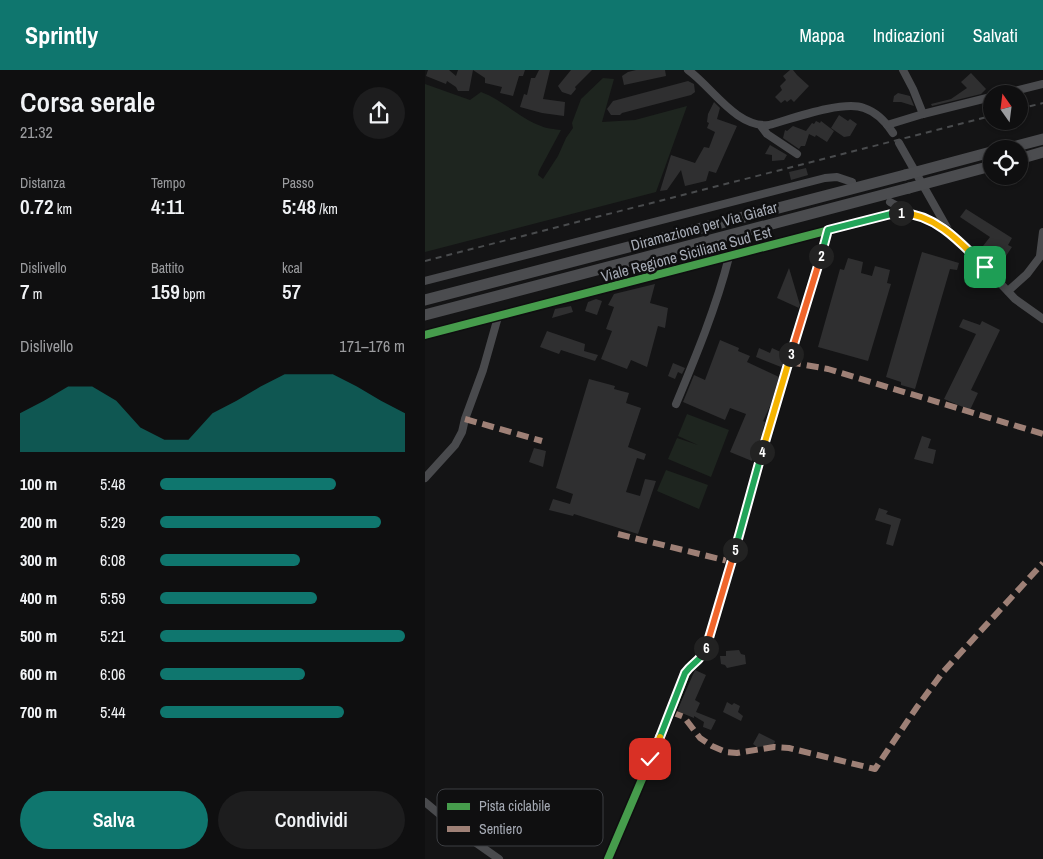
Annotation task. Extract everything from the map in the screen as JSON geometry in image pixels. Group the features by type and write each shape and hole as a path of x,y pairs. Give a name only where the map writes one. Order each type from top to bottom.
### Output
{"highway":[{"path":"1028,143 1043,139"},
{"path":"1028,156 1043,152"},
{"name":"Diramazione per Via Giafar","path":"425,300 983,154"},
{"name":"Diramazione per Via Giafar","path":"425,314 983,168"}],"street":[{"path":"688,70 699,73 741,118 750,123 761,126 837,107 852,106 864,108 876,114 893,133"},
{"path":"903,70 923,114"},
{"path":"1028,88 1043,84"},
{"path":"887,125 983,99"},
{"path":"761,126 767,134 797,154"},
{"path":"899,143 950,233 1015,299 1043,319"},
{"path":"425,281 825,178 837,177 852,182"},
{"name":"Viale Regione Siciliana Sud Est","path":"891,202 909,213 933,222 950,233"},
{"name":"Viale Regione Siciliana Sud Est","path":"425,335 891,214 909,213"},
{"path":"608,859 674,704 685,673 691,664 702,657 709,640 828,230"},
{"path":"1008,291 1027,274 1042,254 1043,232"},
{"path":"676,404 699,348 722,284 729,257"},
{"path":"1019,281 1026,286"},
{"path":"425,478 455,444 462,432 483,370 497,316"},
{"path":"425,802 437,812"},
{"path":"480,846 499,859"}],"shaded area":[{"path":"603,78 614,79 602,122 635,120 687,106 656,192 425,252 425,84 470,100 481,92 489,95 533,123 546,128 561,130 539,171 538,175 543,179 573,128 572,123 581,99"},
{"path":"687,414 729,430 711,477 668,459 677,438 698,445 678,436"},
{"path":"666,470 708,485 699,509 657,491"}],"building":[{"path":"428,70 449,70 456,76 458,70 473,70 469,91 458,91 456,87 447,81 446,84 426,76"},
{"path":"473,70 525,70 523,76 519,76 513,96 500,93 502,87 485,83 485,78"},
{"path":"539,70 550,70 543,99 565,102 564,116 520,107 524,94 527,95 531,78 535,78"},
{"path":"571,70 592,70 575,87 576,89 571,95 562,92 558,86"},
{"path":"636,70 665,70 666,76 624,85 622,76"},
{"path":"790,70 793,70 809,86 794,102 791,99 781,103 775,97 782,90 780,86 786,80 783,76"},
{"path":"971,73 983,86 983,92 932,106 931,104 951,99 967,88 961,82"},
{"path":"688,81 694,84 695,92 691,95 620,115 611,115 607,109 613,101"},
{"path":"898,93 910,96 914,106 893,102 894,96"},
{"path":"714,102 720,108 717,119 737,126 716,173 709,171 706,181 685,186 681,170 667,190 660,191 671,155 695,163 704,147 709,148 715,132 707,128 709,123 707,122 708,114"},
{"path":"839,115 857,124 850,136 844,137 831,128"},
{"path":"816,121 820,123 821,121 834,131 827,142 816,135 815,137 809,134 805,146 801,146 799,149 783,138 785,130 787,131 793,126 806,131"},
{"path":"770,145 787,155 784,160 772,161 772,155 765,154"},
{"path":"806,168 808,175 791,180 789,172"},
{"path":"966,209 1012,238 1008,245 1012,247 1002,262 995,255 996,253 983,246 990,237 960,217"},
{"path":"922,252 959,263 957,270 950,269 915,389 901,385 901,382 886,377"},
{"path":"848,258 863,262 861,273 872,276 875,266 890,270 887,283 891,284 868,361 818,347 840,269 844,270"},
{"path":"789,268 800,305 799,308 777,298"},
{"path":"655,284 650,303 668,308 665,328 658,326 647,367 631,360 627,369 601,359 612,331 606,329 614,307 608,305 614,294"},
{"path":"596,299 602,301 597,315 585,311 588,302"},
{"path":"571,306 573,312 552,318 555,309"},
{"path":"963,319 980,325 982,321 1000,330 971,390 978,393 970,410 944,399 976,334 959,327"},
{"path":"547,331 585,344 584,351 598,355 595,361 561,350 559,354 540,347"},
{"path":"720,340 739,348 738,351 750,356 747,362 779,377 771,404 763,421 765,422 759,444 752,461 730,452 746,414 730,408 725,420 683,402 694,375 705,380"},
{"path":"759,348 770,353 772,348 785,354 782,366 756,357"},
{"path":"673,363 685,368 682,374 678,372 675,379 668,376"},
{"path":"589,379 615,386 614,389 629,393 626,403 641,408 628,447 646,454 644,460 637,458 626,492 640,496 645,479 656,481 638,534 574,514 573,516 549,510 553,499 570,504 573,494 556,488"},
{"path":"922,436 931,439 928,448 936,450 933,464 914,459"},
{"path":"534,448 546,451 543,467 529,462"},
{"path":"879,508 888,511 886,514 901,519 893,546 886,544 891,525 875,520"},
{"path":"739,650 741,654 745,655 746,664 727,668 721,664 720,656 726,656 726,651"},
{"path":"695,670 706,675 695,700 700,703 696,712 716,720 711,730 703,727 704,722 694,716 694,718 677,711"},
{"path":"727,702 740,706 738,712 743,716 741,721 723,712"},
{"path":"759,733 775,741 774,745 757,747 753,744"}],"railway":[{"path":"1028,107 1043,103"},
{"path":"425,261 983,118"}],"marked path":[{"path":"789,362 828,369 1043,434"},
{"path":"465,419 542,441"},
{"path":"618,534 732,562"},
{"path":"671,712 684,717 700,738 726,752 737,753 774,747 789,748 875,769 943,672 1043,563"}],"cycle path":[{"path":"425,335 891,214 899,213 915,216 929,221 950,233"},
{"path":"608,859 686,673 691,665 702,657 709,640 828,230"}],"route":[{"path":"650,759 685,673 691,664 702,657 709,640 828,230 891,214 909,213 933,222 950,233 985,267"}]}
